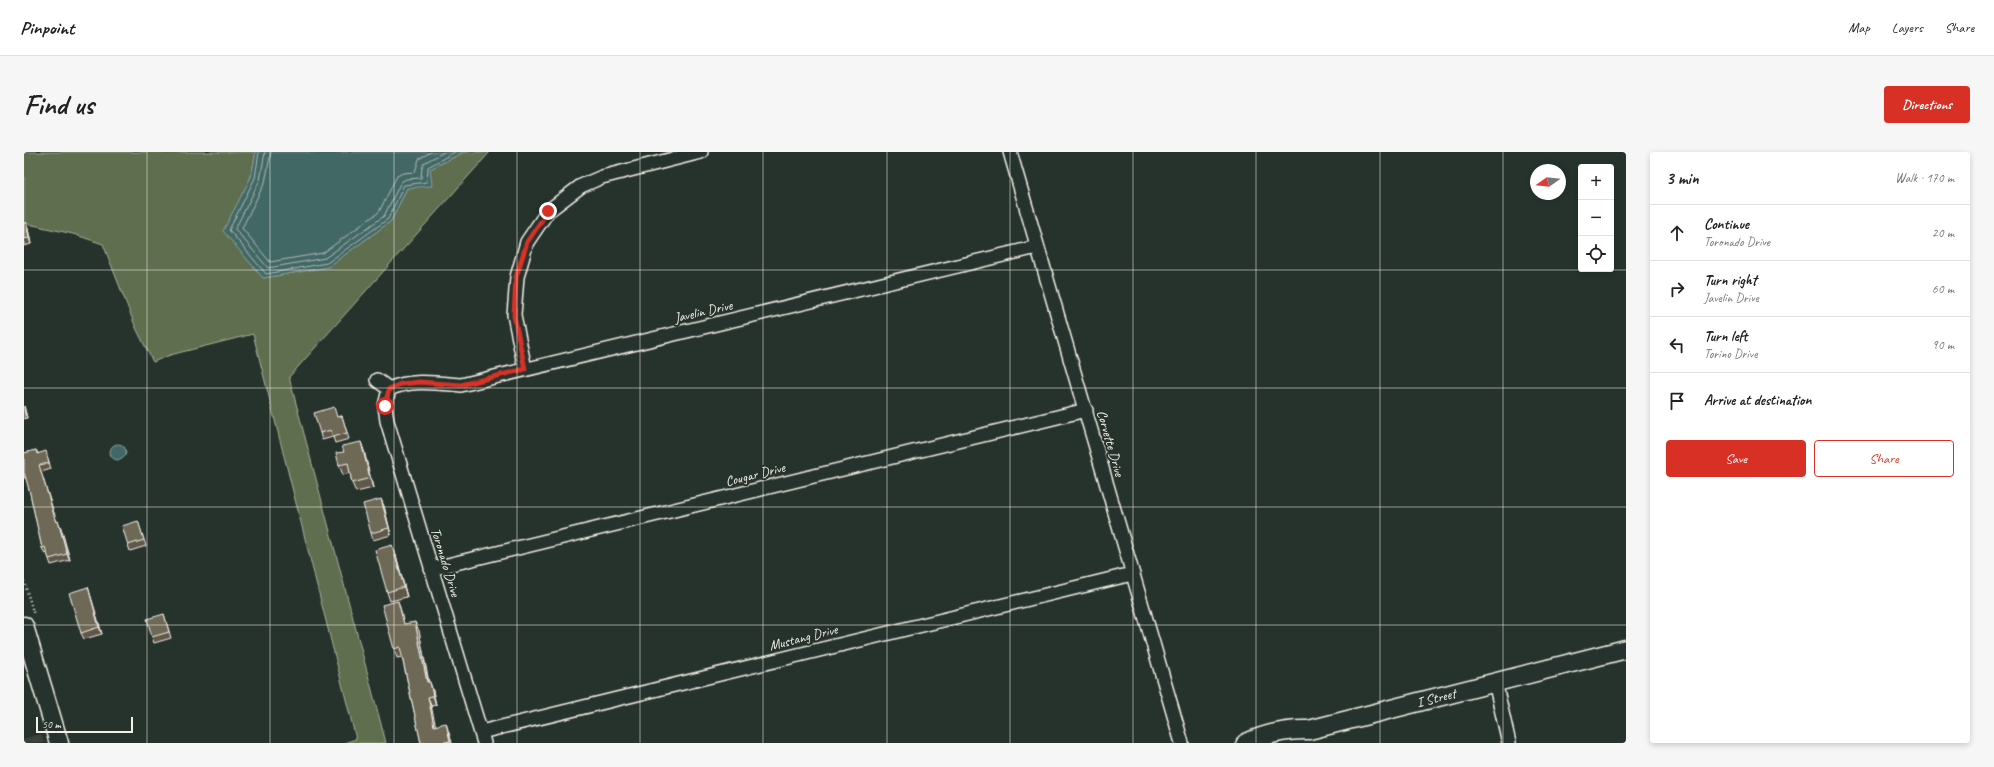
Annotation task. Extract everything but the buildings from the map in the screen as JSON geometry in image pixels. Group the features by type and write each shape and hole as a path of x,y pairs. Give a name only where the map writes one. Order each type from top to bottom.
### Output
{"street":[{"path":"525,369 514,316 516,277 527,242 548,211 580,186 602,177 701,152"},
{"name":"Corvette Drive","path":"1010,152 1182,743"},
{"name":"Javelin Drive","path":"389,389 401,384 419,382 461,385 993,256 1038,247"},
{"path":"377,380 389,389"},
{"name":"Toronado Drive","path":"389,389 385,406 387,421 483,737"},
{"name":"Cougar Drive","path":"431,569 1086,410"},
{"name":"Mustang Drive","path":"483,737 1132,574"},
{"path":"24,626 59,743"},
{"name":"I Street","path":"1246,743 1280,737 1294,729 1309,730 1626,650"},
{"path":"1495,682 1509,743"}],"shaded area":[{"path":"41,734 44,743 24,743 24,739"}],"green space":[{"path":"24,152 256,152 251,177 224,231 263,278 328,267 391,221 407,188 430,169 464,152 490,152 289,377 386,743 344,743 356,739 253,334 170,355 153,362 136,328 103,244 73,234 24,223"}],"water":[{"path":"256,152 464,152 430,169 432,186 407,188 391,221 328,267 263,278 223,231 251,177"},
{"path":"118,444 124,446 126,452 124,458 118,460 112,458 110,452 112,446"}],"route":[{"path":"385,406 389,389 401,384 419,382 461,385 525,369 514,316 516,277 527,242 548,211"}]}
